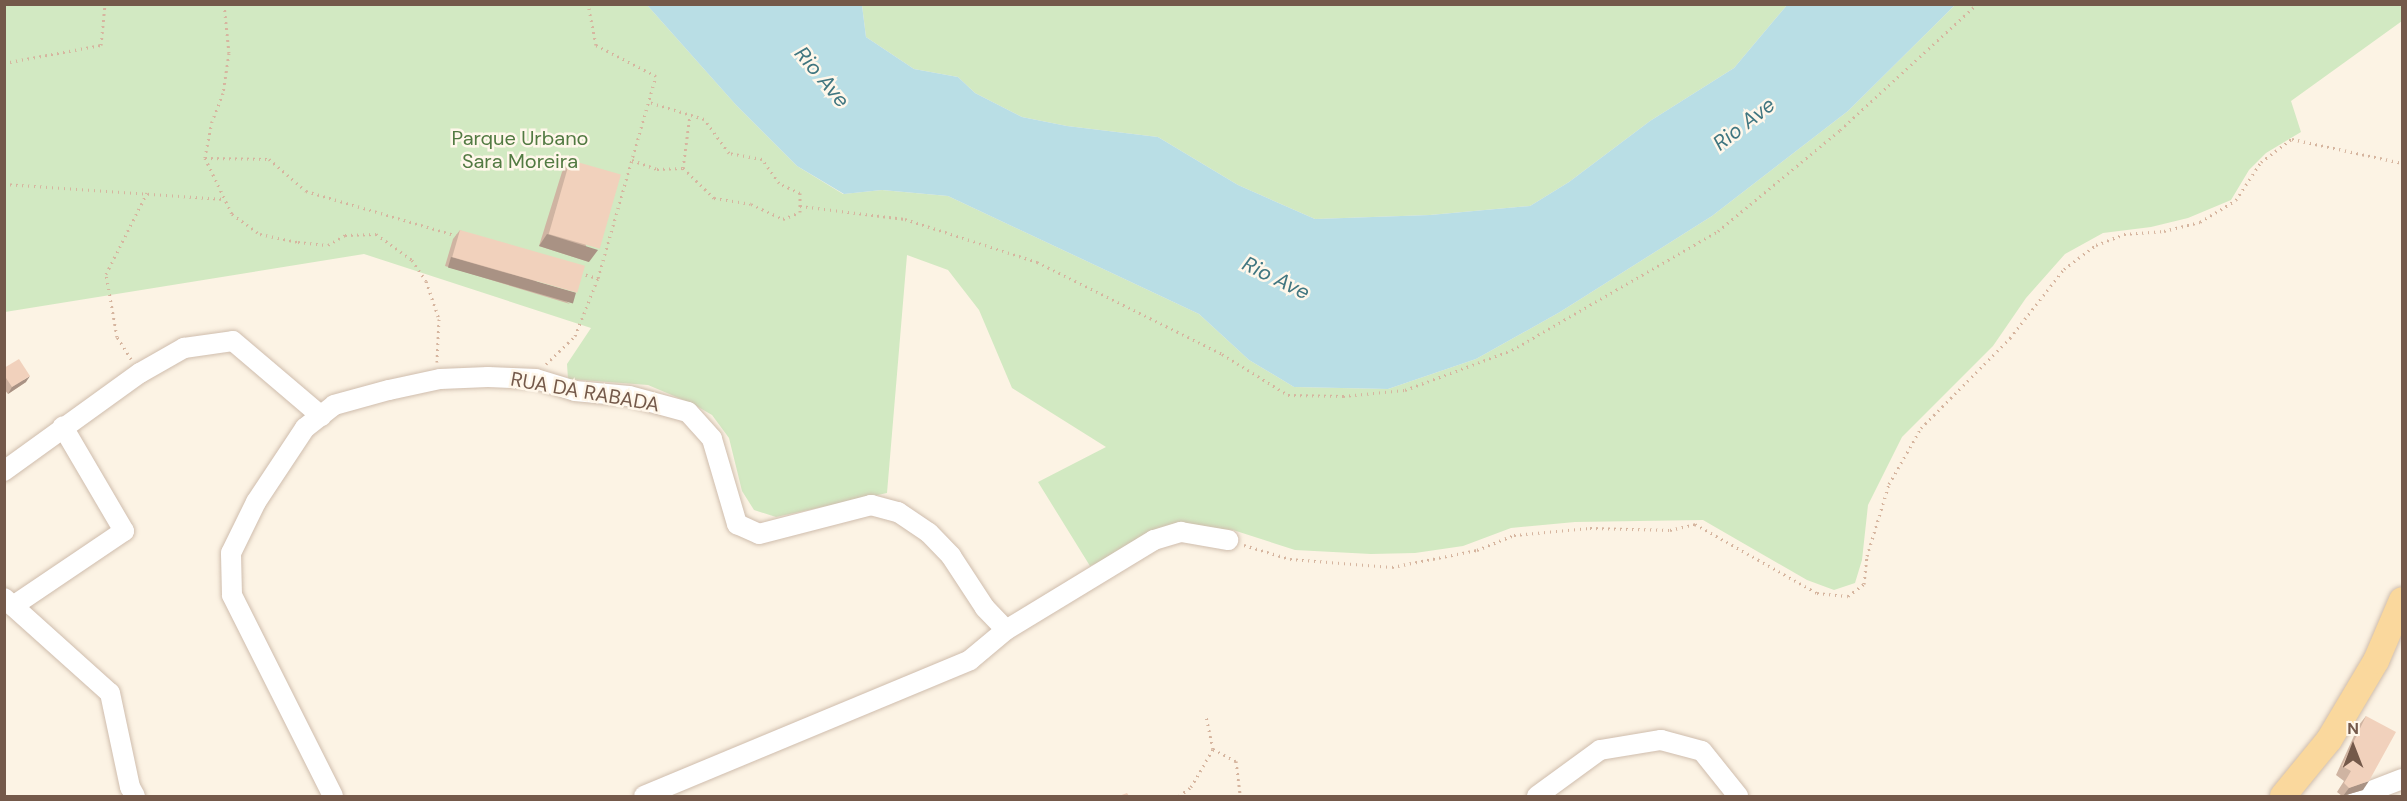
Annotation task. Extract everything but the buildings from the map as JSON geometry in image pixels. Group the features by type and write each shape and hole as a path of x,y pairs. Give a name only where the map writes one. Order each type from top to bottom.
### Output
{"main road":[{"path":"2293,794 2329,740 2370,671 2403,600"}],"street":[{"path":"4,471 140,373 184,348 233,341 321,416"},
{"name":"RUA DA RABADA","path":"333,796 232,595 231,554 256,502 305,428 334,405 389,390 440,380 488,377 530,379 575,391 629,396 688,412 712,439 737,524 759,534 871,505 898,512 929,533 951,556 985,608 1006,630"},
{"path":"63,427 124,531 9,602 110,693 130,787 135,796"},
{"path":"644,796 970,660 1006,630 1154,540 1181,532 1228,540"},
{"path":"1538,796 1600,750 1662,740 1702,751 1738,796"},
{"path":"2358,796 2403,779"}],"path":[{"path":"4,63 101,45 105,4"},
{"path":"224,4 229,53 223,93 212,121 205,158 232,214 260,234 328,245 345,235 376,234 412,261 426,281 439,319 437,359 440,380"},
{"path":"530,379 575,336 598,278 656,76 596,45 588,4"},
{"path":"800,206 906,219 1037,262 1222,354 1288,395 1343,396 1406,390 1512,350 1718,231 1840,130 1977,4"},
{"path":"632,160 657,169 682,168 714,198 751,204 783,219 800,212 800,193 779,183 762,159 729,153 704,119 649,102"},
{"path":"682,168 690,115"},
{"path":"1228,540 1290,559 1392,567 1477,550 1514,535 1580,528 1670,530 1695,524 1817,592 1848,596 1864,584 1867,556 1889,484 1921,428 2010,338 2064,269 2096,245 2124,234 2164,231 2200,222 2236,200 2261,162 2292,139 2403,163"},
{"path":"205,158 269,159 306,191 463,238"},
{"path":"4,184 225,199"},
{"path":"140,373 117,337 106,274 147,193"},
{"path":"576,271 598,278"},
{"path":"1179,796 1191,787 1213,749 1206,717"},
{"path":"1213,749 1236,761 1240,796"}],"green space":[{"name":"Parque Urbano Sara Moreira","path":"5,5 647,5 736,105 797,166 843,194 882,190 948,196 1199,314 1249,360 1294,387 1388,389 1476,359 1560,312 1712,216 1848,111 1955,5 2402,5 2402,21 2291,101 2301,132 2266,153 2249,170 2231,200 2188,218 2151,227 2103,233 2065,254 2026,298 1993,346 1902,437 1868,505 1862,560 1855,583 1834,590 1807,580 1703,520 1575,522 1511,528 1463,546 1415,553 1371,554 1295,550 1233,530 1186,526 1090,566 1038,482 1106,447 1012,388 979,310 948,270 907,255 887,493 776,517 754,510 742,491 729,438 712,415 693,404 648,385 568,379 567,364 591,328 364,254 5,312"},
{"path":"862,5 1787,5 1734,68 1650,121 1569,182 1530,206 1430,215 1315,219 1238,185 1158,137 1067,126 1022,117 975,93 958,77 914,69 866,37"}],"water":[{"name":"Rio Ave","path":"647,5 862,5 866,37 914,69 958,77 975,93 1022,117 1067,126 1158,137 1238,185 1315,219 1430,215 1530,206 1569,182 1650,121 1734,68 1787,5 1955,5 1848,111 1712,216 1560,312 1476,359 1388,389 1294,387 1249,360 1199,314 948,196 882,190 844,194 797,166 736,105"}]}
